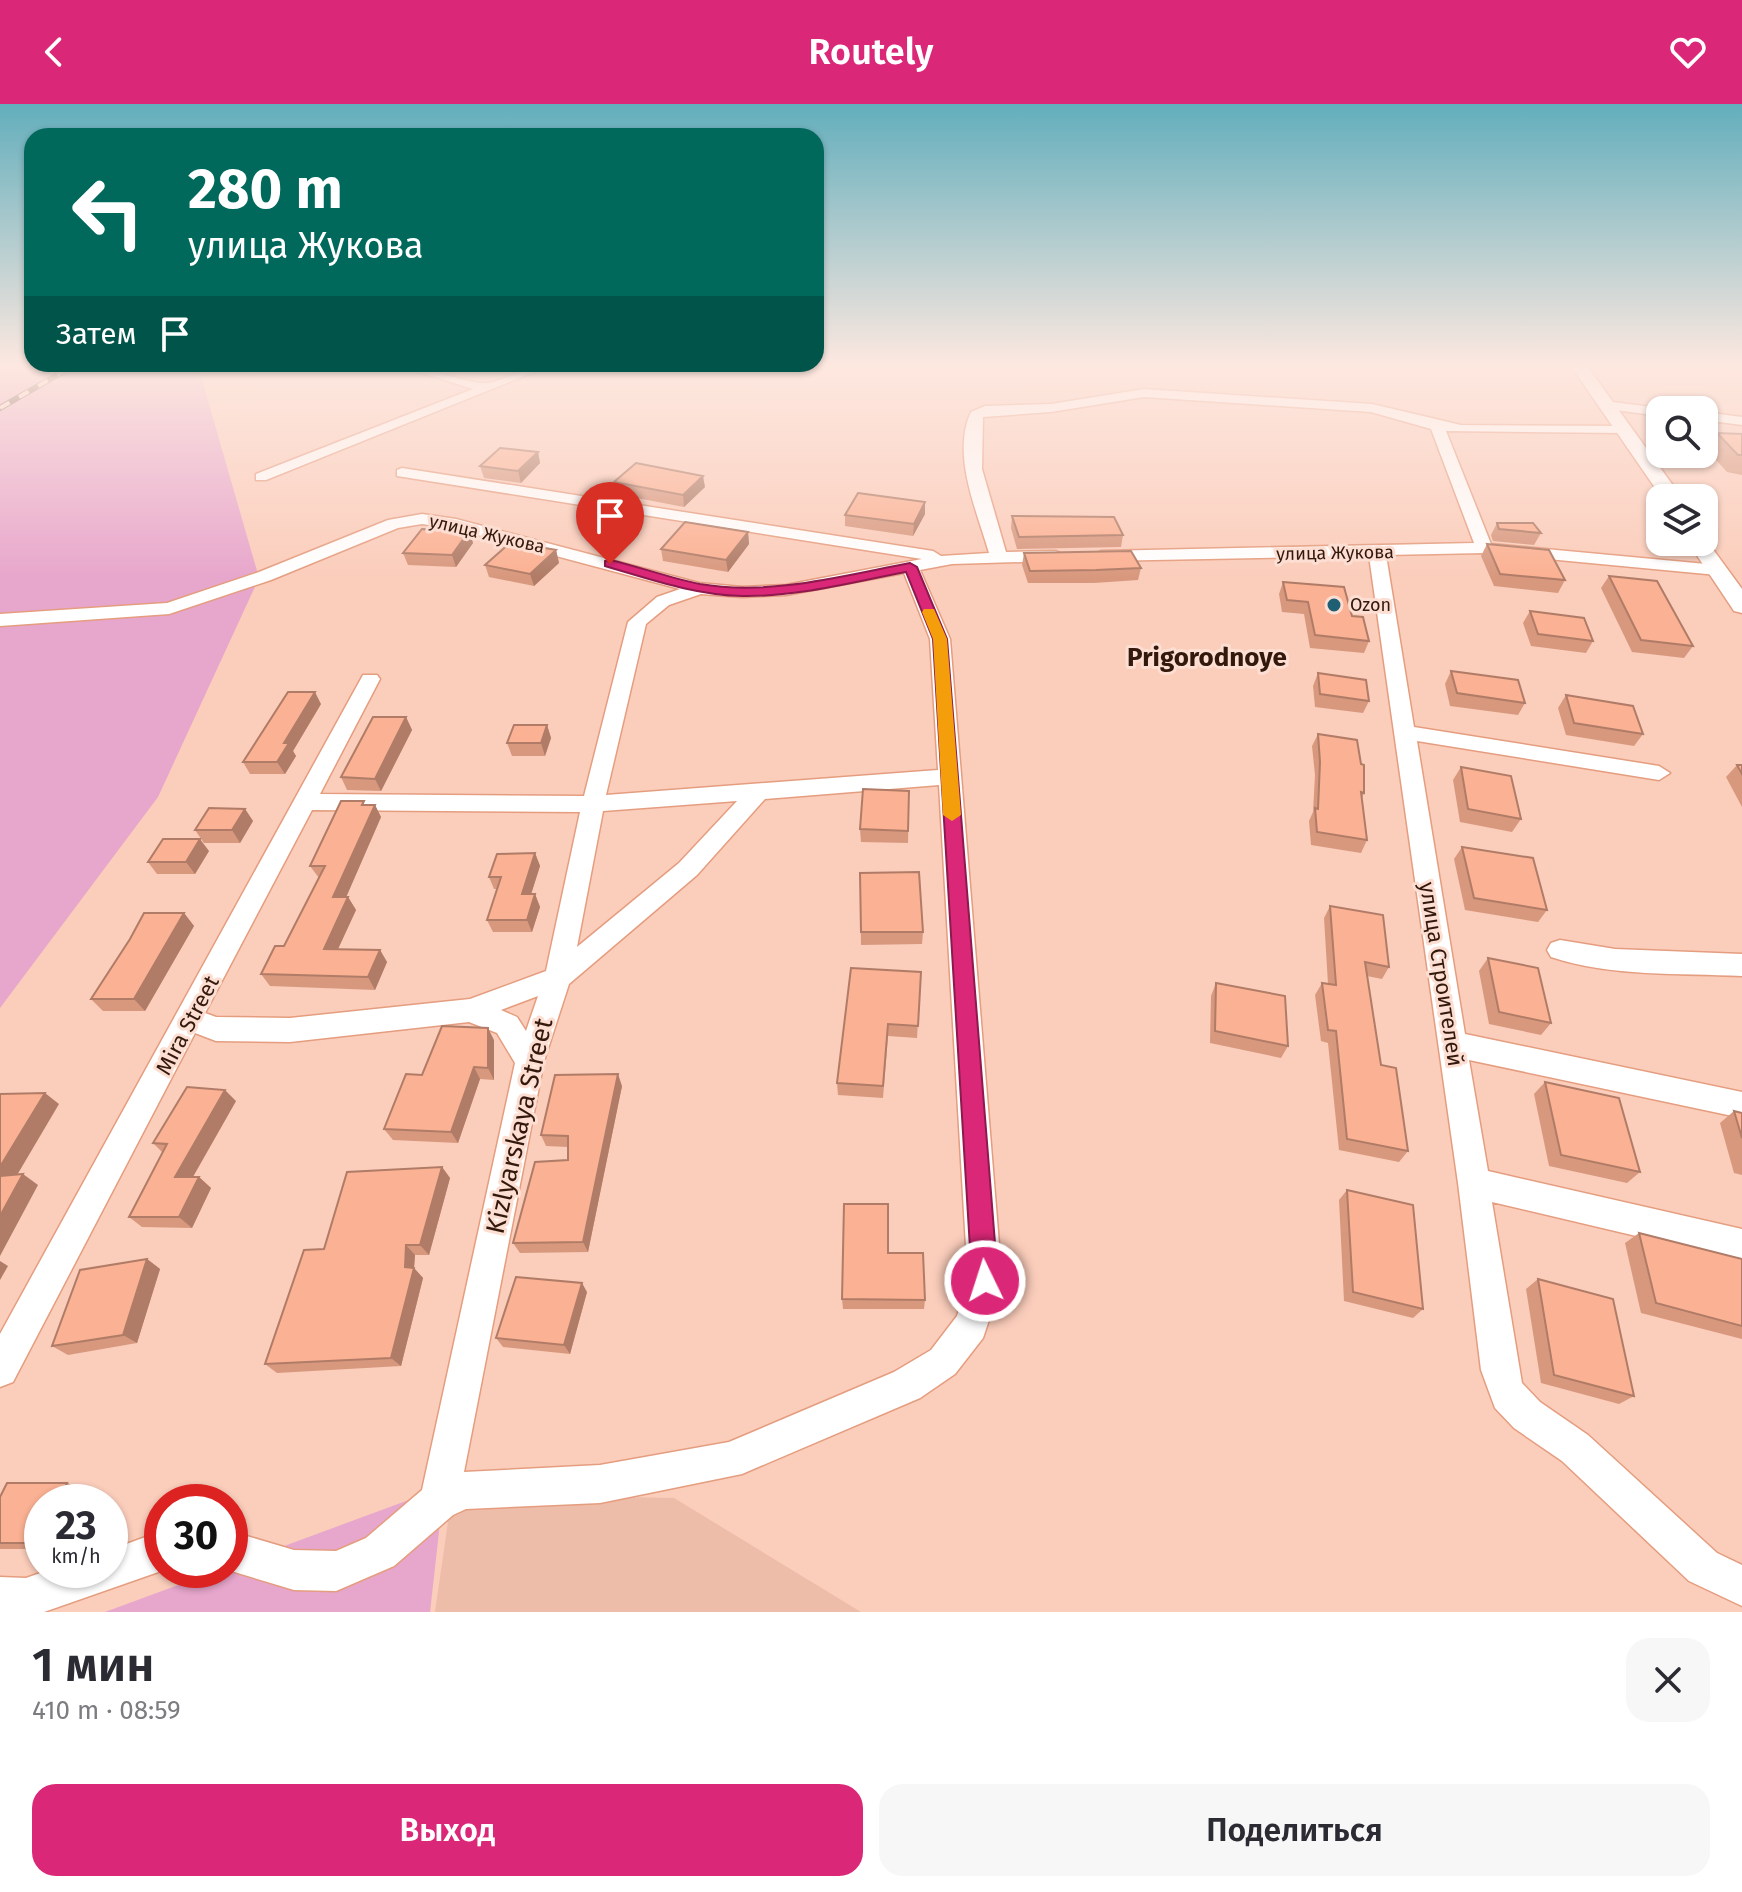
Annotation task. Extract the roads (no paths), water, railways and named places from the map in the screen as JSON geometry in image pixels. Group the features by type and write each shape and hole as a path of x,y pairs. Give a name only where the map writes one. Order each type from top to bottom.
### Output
{"street":[{"path":"261,477 363,436"},
{"path":"971,436 977,480 999,557"},
{"path":"1441,436 1484,548"},
{"path":"1628,436 1662,484"},
{"name":"улица Жукова","path":"402,473 952,559"},
{"name":"улица Жукова","path":"0,620 169,608 265,576 394,524 422,519 456,524 699,588 742,592 786,590 952,559 999,557 1484,548 1717,570"},
{"name":"улица Строителей","path":"1377,552 1474,1183 1499,1370 1508,1395 1527,1415 1575,1448 1694,1560 1742,1586"},
{"path":"1708,556 1742,606"},
{"path":"248,1556 294,1570 336,1571 380,1552 439,1501 466,1490 600,1484 729,1461 907,1385 943,1362 971,1326 985,1281 940,639 910,567"},
{"name":"Kizlyarskaya Street","path":"439,1501 530,1061 558,978 593,804 637,622 663,601 699,588"},
{"name":"Mira Street","path":"0,1369 190,1020 302,802 370,679"},
{"path":"1404,732 1659,773"},
{"path":"302,802 593,804 949,777"},
{"path":"190,1020 216,1029 290,1030 470,1010 558,978 688,869 761,789"},
{"path":"1560,950 1615,960 1742,965"},
{"path":"470,1010 507,1025 530,1061"},
{"path":"1453,1044 1742,1105"},
{"path":"1474,1183 1742,1245"},
{"path":"0,1597 26,1598 56,1588"}],"place":[{"name":"Ozon","path":"1334,605"}],"district":[{"name":"Prigorodnoye","path":"1207,657"}]}
